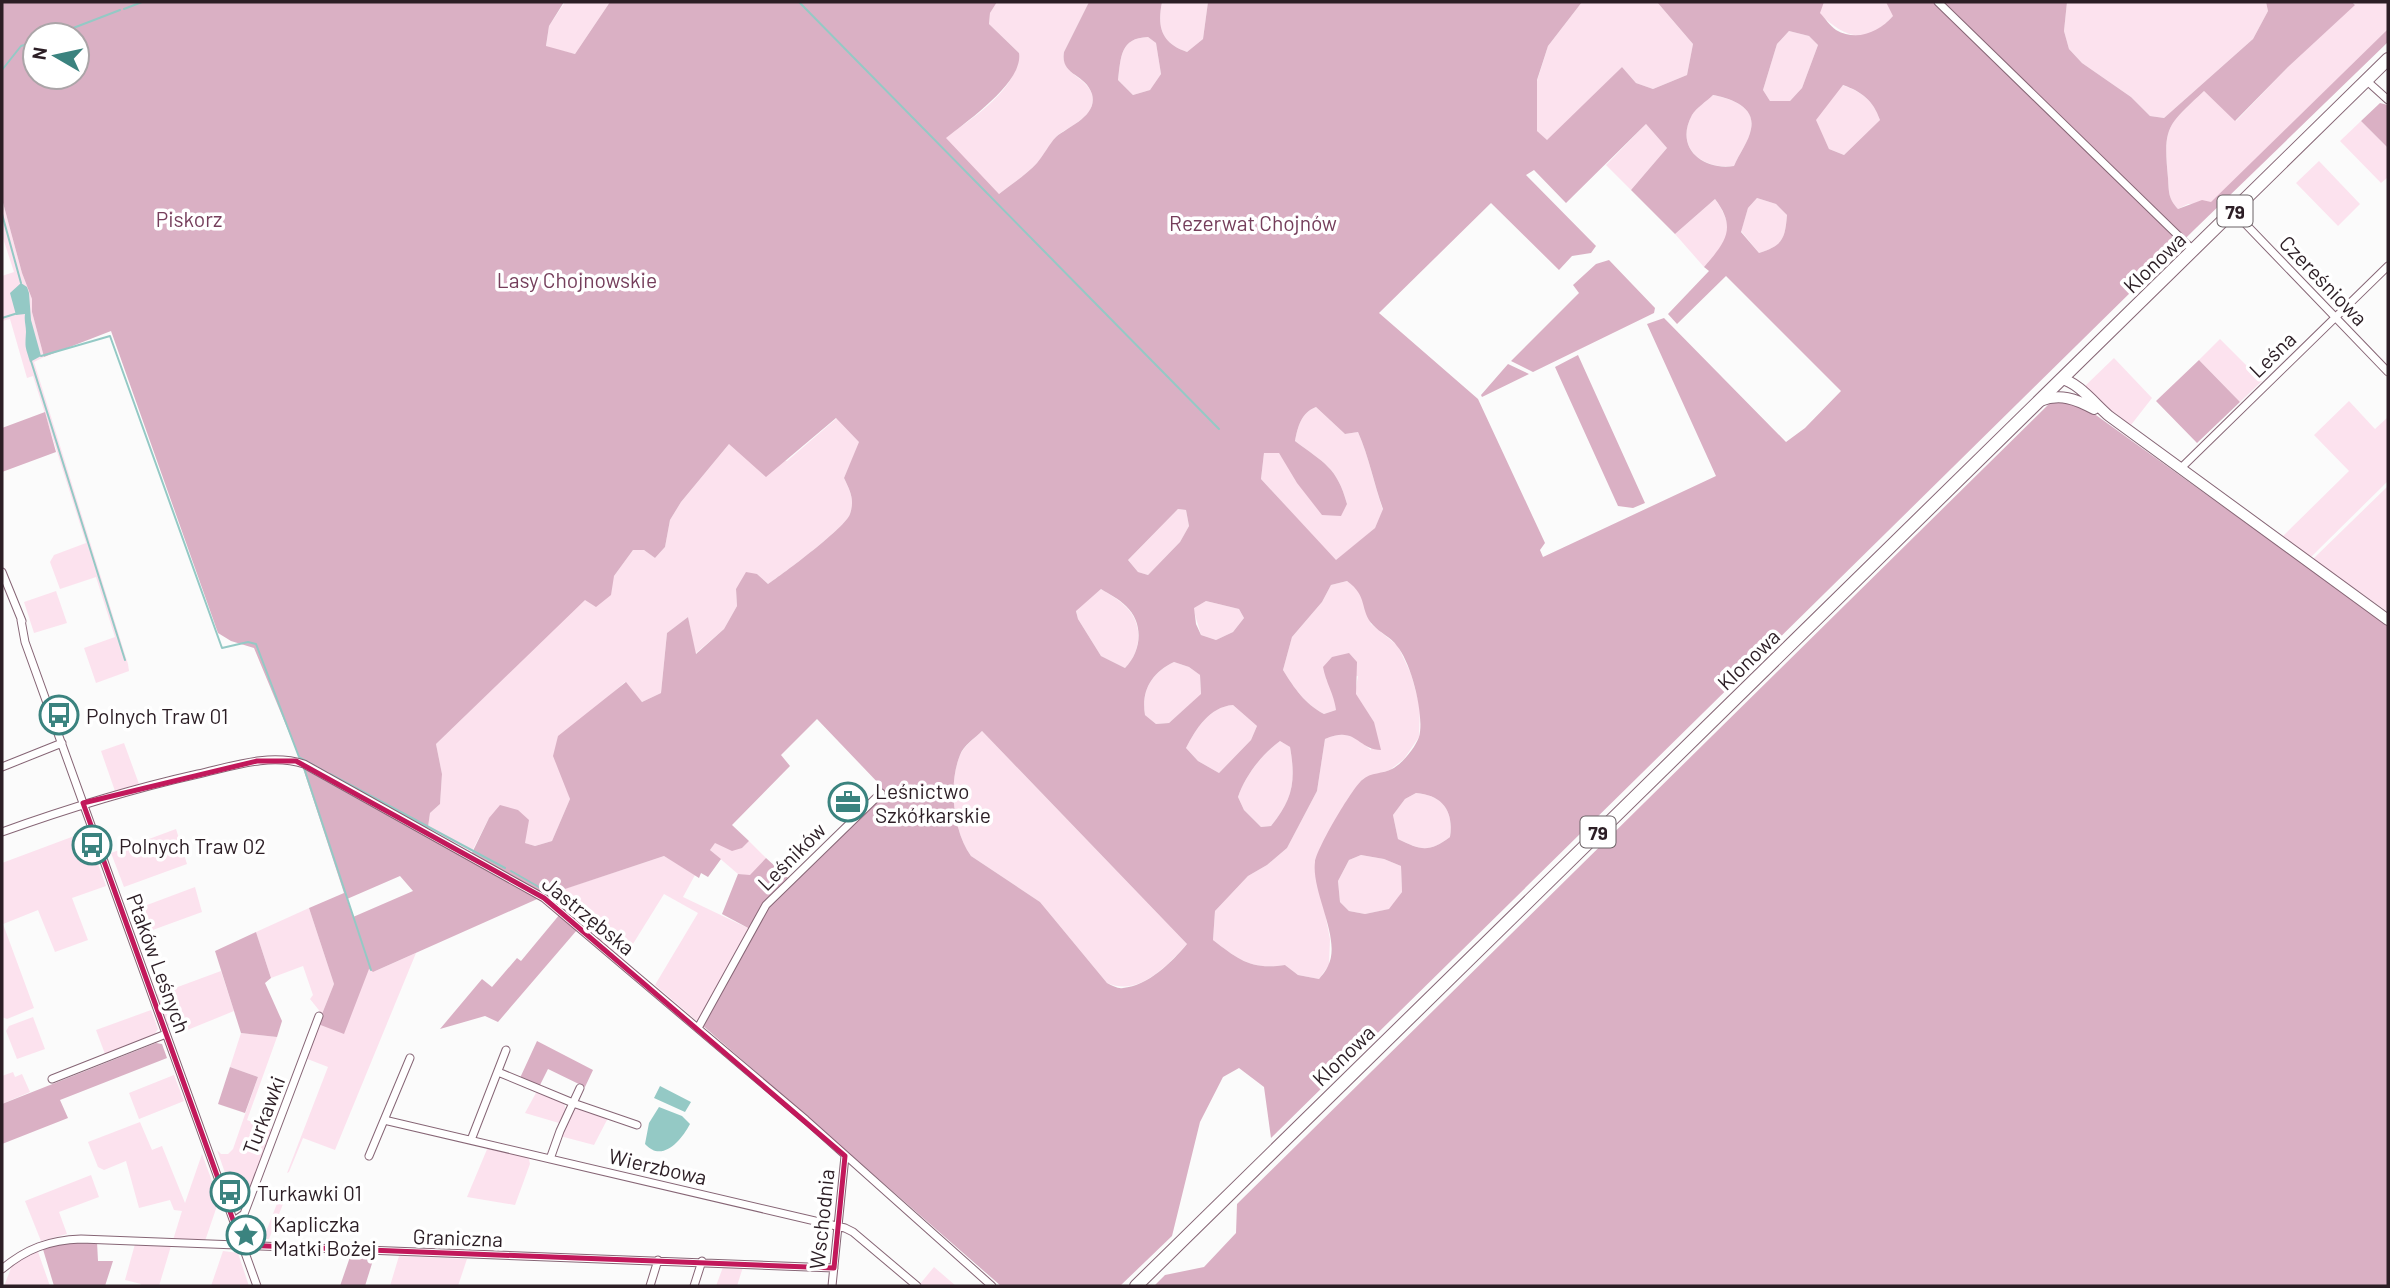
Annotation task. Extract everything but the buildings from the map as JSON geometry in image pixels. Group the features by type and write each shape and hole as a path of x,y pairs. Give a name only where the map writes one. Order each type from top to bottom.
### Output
{"main road":[{"name":"Klonowa","path":"1136,1286 2388,59"},
{"path":"2078,395 2080,361"},
{"path":"2061,379 2063,387 2109,416 2388,620"},
{"path":"2036,403 2057,396 2078,395"}],"street":[{"path":"1938,2 2193,250"},
{"path":"2367,81 2388,100"},
{"name":"Czereśniowa","path":"2234,212 2388,372"},
{"name":"Leśna","path":"2181,468 2388,266"},
{"name":"Ptaków Leśnych","path":"2,572 3,581 27,629 30,651 83,803 257,1286"},
{"path":"2,767 62,743"},
{"name":"Jastrzębska","path":"2,832 83,803 159,783 257,761 284,760 304,764 544,898 698,1028 992,1286"},
{"name":"Leśników","path":"698,1028 766,905 881,793"},
{"name":"Turkawki","path":"234,1221 244,1214 319,1016"},
{"path":"52,1079 166,1034"},
{"path":"471,1140 506,1050"},
{"path":"369,1156 410,1058"},
{"path":"498,1072 573,1103 637,1125"},
{"path":"550,1159 580,1088"},
{"name":"Wierzbowa","path":"384,1120 838,1227 853,1232 917,1286"},
{"name":"Wschodnia","path":"832,1286 845,1156"},
{"name":"Graniczna","path":"2,1269 38,1245 55,1240 81,1239 834,1268"},
{"path":"650,1286 659,1260"},
{"path":"694,1286 702,1261"}],"highlighted area":[{"path":"257,761 296,761 544,898 845,1156 834,1268 242,1245 83,803"}],"shaded area":[{"path":"565,2 610,2 575,54 546,47 549,26"},
{"path":"997,2 1089,2 1064,52 1064,59 1070,70 1089,88 1093,102 1086,115 1056,137 1033,167 999,194 945,138 992,102 1011,79 1017,66 1019,53 989,24 990,13"},
{"path":"1162,2 1208,2 1203,39 1187,52 1171,44 1163,33 1160,19"},
{"path":"1582,2 1657,2 1693,44 1687,75 1653,89 1636,83 1622,67 1547,141 1537,131 1537,81 1548,46"},
{"path":"1824,2 1886,2 1894,15 1874,31 1856,35 1838,29 1819,13"},
{"path":"2067,2 2266,2 2268,11 2253,39 2164,118 2150,116 2131,97 2082,63 2069,49 2064,31"},
{"path":"2352,2 2388,2 2388,29 2211,203 2188,204 2178,209 2170,195 2166,147 2170,128 2175,120 2204,91 2236,121 2355,4"},
{"path":"1789,31 1809,36 1818,45 1802,88 1790,101 1770,101 1763,90 1777,44"},
{"path":"1148,37 1156,43 1161,74 1150,90 1133,95 1118,80 1121,57 1132,41"},
{"path":"1842,85 1866,98 1880,120 1844,155 1829,149 1815,120"},
{"path":"1712,95 1740,104 1749,114 1750,134 1734,166 1702,160 1689,147 1687,127 1692,115"},
{"path":"2361,121 2388,148 2388,177 2381,183 2340,141"},
{"path":"1646,124 1667,148 1631,190 1606,165"},
{"path":"2319,161 2360,204 2338,226 2296,183"},
{"path":"1757,198 1776,204 1787,215 1781,240 1759,253 1741,231 1748,208"},
{"path":"2,199 22,273 32,299 32,312 44,357 34,362 128,664 129,671 96,683 84,648 115,637 96,577 60,589 50,562 54,555 86,543 33,376 27,378 10,319 2,321 2,276 14,272 2,235"},
{"path":"1715,199 1726,219 1727,235 1704,267 1675,234"},
{"path":"2220,339 2262,381 2240,402 2199,360"},
{"path":"2114,358 2152,398 2131,425 2086,392 2086,385"},
{"path":"2349,401 2375,429 2388,417 2388,481 2311,557 2283,536 2349,471 2314,435"},
{"path":"1316,407 1345,434 1358,432 1383,510 1375,528 1336,561 1261,479 1264,453 1279,453 1288,466 1347,504 1334,474 1322,461 1295,441 1304,416"},
{"path":"837,418 860,442 844,478 852,500 850,514 846,520 813,550 768,584 757,574 736,589 737,606 724,629 695,654 688,617 667,633 661,693 642,702 625,682 607,698 567,789 570,799 552,841 535,846 525,843 489,818 470,855 427,834 430,813 440,804 442,774 436,744 585,599 614,576 633,550 644,550 655,558 665,547 670,520 681,502 729,444 787,461"},
{"path":"2388,486 2388,612 2313,559"},
{"path":"1178,509 1186,510 1189,526 1180,542 1148,575 1138,572 1128,560"},
{"path":"1347,581 1359,589 1371,624 1398,646 1411,674 1420,707 1419,737 1404,759 1390,770 1363,779 1348,798 1325,913 1330,939 1329,965 1319,979 1298,975 1285,965 1254,965 1230,953 1213,940 1215,911 1248,876 1267,865 1287,848 1317,791 1325,739 1338,735 1350,736 1371,750 1374,722 1355,694 1358,676 1326,679 1334,693 1336,710 1324,714 1300,695 1283,670 1292,637 1322,602 1331,585"},
{"path":"1101,589 1130,612 1138,628 1135,653 1125,668 1101,656 1078,619 1076,610"},
{"path":"56,591 67,623 34,633 24,602"},
{"path":"1206,601 1239,609 1244,618 1233,632 1216,640 1201,635 1193,608"},
{"path":"1174,662 1189,667 1200,675 1201,695 1169,723 1156,724 1145,715 1146,691 1154,677"},
{"path":"1233,705 1257,726 1251,740 1219,773 1198,761 1186,748 1210,714"},
{"path":"982,731 1187,944 1152,977 1130,986 1107,983 1040,902 971,856 956,821 954,780 960,755"},
{"path":"1280,741 1290,747 1293,770 1291,789 1284,807 1271,826 1261,827 1244,810 1238,797 1255,766"},
{"path":"124,743 139,784 115,791 101,751"},
{"path":"1416,793 1440,801 1450,820 1450,837 1430,848 1412,846 1398,839 1393,815 1405,799"},
{"path":"176,829 187,864 124,887 111,853"},
{"path":"85,832 94,856 87,859 89,864 97,861 106,886 72,898 88,940 55,952 38,910 3,924 34,1008 7,1019 2,1017 2,863"},
{"path":"749,841 766,858 750,876 738,874 710,850 715,842 742,848"},
{"path":"1361,855 1384,859 1401,866 1402,892 1390,909 1365,914 1349,911 1340,902 1338,881 1349,860"},
{"path":"664,856 695,875 683,897 750,929 698,1022 655,985 698,913 664,894 623,960 546,895"},
{"path":"195,887 202,912 139,935 131,911"},
{"path":"309,908 334,984 322,1014 310,999 313,995 303,966 271,978 256,932"},
{"path":"416,953 335,1150 303,1138 287,1173 328,1067 305,1058 318,1024 369,969 373,972"},
{"path":"221,971 234,1011 185,1031 182,1023 171,1027 167,1025 156,995"},
{"path":"151,1010 158,1029 154,1035 105,1054 96,1030"},
{"path":"33,1017 45,1049 17,1059 6,1031 9,1026"},
{"path":"241,1033 277,1037 247,1120 272,1129 271,1136 242,1211 238,1210 217,1150 221,1154 228,1154 233,1149 258,1077 230,1067"},
{"path":"13,1072 15,1077 22,1074 30,1092 2,1104 2,1076"},
{"path":"174,1075 184,1101 139,1119 129,1093"},
{"path":"537,1091 564,1103 566,1110 559,1123 525,1113"},
{"path":"580,1107 608,1118 594,1145 560,1136 573,1109"},
{"path":"140,1122 152,1150 162,1146 185,1203 202,1154 219,1200 205,1241 173,1240 182,1211 174,1210 170,1200 139,1208 126,1161 104,1170 98,1167 88,1142"},
{"path":"488,1147 529,1159 530,1164 515,1205 467,1197"},
{"path":"91,1175 99,1197 59,1212 67,1234 41,1241 25,1201"},
{"path":"284,1186 289,1189 269,1239 263,1239"},
{"path":"135,1244 171,1246 159,1286 140,1286 141,1284 125,1280"},
{"path":"37,1249 50,1286 4,1286 13,1263"},
{"path":"223,1251 238,1253 249,1286 211,1286"},
{"path":"399,1256 467,1259 458,1286 390,1286"},
{"path":"723,1267 743,1267 737,1286 716,1286"},
{"path":"934,1267 956,1286 922,1286 920,1284"}],"green space":[{"name":"Lasy Chojnowskie","path":"2,2 564,2 549,26 546,46 575,54 610,2 997,2 990,13 989,24 1019,53 1018,64 1013,76 992,100 946,138 999,194 1033,167 1056,137 1081,120 1091,108 1093,102 1089,87 1069,70 1064,60 1064,52 1089,2 1162,2 1160,19 1166,39 1187,52 1203,39 1208,2 1582,2 1548,46 1537,80 1537,131 1547,140 1622,67 1636,83 1653,89 1687,75 1693,44 1657,2 1824,2 1820,13 1836,30 1844,34 1860,35 1881,27 1893,16 1886,2 2067,2 2064,31 2069,49 2082,63 2131,97 2150,116 2164,118 2253,39 2268,11 2266,2 2352,2 2355,5 2235,121 2204,91 2175,120 2167,137 2166,147 2170,195 2178,209 2202,200 2211,202 2388,29 2388,42 1271,1138 1264,1087 1239,1068 1223,1077 1200,1122 1172,1236 1120,1286 1001,1286 702,1025 769,904 882,795 882,787 817,719 781,755 790,766 732,825 749,841 742,848 732,851 715,843 710,850 721,859 708,877 701,873 699,878 664,856 544,896 373,972 369,969 344,1034 318,1024 334,984 309,908 344,893 300,759 254,648 231,641 218,633 111,331 44,357 32,312 32,299 22,273 2,199","holes":["1789,31 1809,36 1818,45 1802,88 1790,101 1770,101 1763,90 1777,44","1148,37 1156,43 1161,74 1150,90 1133,95 1118,80 1121,57 1132,41","1843,85 1866,98 1880,120 1844,155 1829,149 1816,120","1713,95 1740,104 1749,114 1750,134 1734,166 1723,167 1702,161 1689,147 1687,127 1692,115","1646,124 1667,148 1631,190 1675,234 1715,199 1726,218 1727,227 1723,242 1704,267 1709,271 1668,314 1677,324 1726,276 1841,391 1805,428 1786,442 1664,318 1647,324 1716,476 1543,557 1540,550 1545,543 1478,399 1379,313 1491,203 1559,270 1572,256 1591,253 1596,246 1526,175 1534,170 1566,203","1757,198 1776,204 1787,215 1781,240 1759,253 1741,232 1748,208","1316,407 1345,434 1358,432 1383,509 1375,528 1336,560 1261,479 1264,453 1279,453 1297,483 1322,515 1341,516 1347,504 1339,482 1322,461 1295,441 1299,425","836,418 859,442 844,478 851,495 850,514 838,529 768,584 757,574 746,572 736,589 737,606 724,629 696,654 688,617 667,633 661,693 642,702 626,682 558,736 553,756 570,799 552,841 535,846 525,843 529,820 518,810 500,805 489,818 471,855 427,834 430,813 440,804 442,774 436,744 585,600 596,607 611,595 614,576 633,550 644,550 655,558 665,547 670,520 681,502 729,444 766,477","1178,509 1186,510 1189,526 1180,542 1148,575 1138,572 1128,560","1347,581 1354,587 1369,619 1395,643 1407,664 1418,703 1420,728 1419,737 1400,763 1385,772 1369,776 1357,786 1317,855 1317,887 1331,943 1328,966 1319,979 1298,975 1285,965 1254,965 1230,953 1213,940 1215,911 1248,876 1267,865 1287,848 1317,791 1325,739 1335,735 1350,736 1366,746 1381,750 1374,722 1356,694 1357,662 1349,653 1332,657 1323,667 1336,710 1324,714 1300,695 1283,670 1292,637 1322,602 1331,585","1101,589 1123,603 1132,613 1139,637 1135,654 1125,668 1101,656 1078,619 1076,611","1206,601 1239,609 1244,618 1233,632 1216,640 1201,635 1194,608","1174,662 1189,667 1200,675 1201,694 1169,723 1156,724 1145,715 1144,706 1149,684 1159,672","1233,705 1257,726 1251,740 1219,773 1198,761 1186,748 1199,727 1217,710","982,731 1187,944 1150,978 1119,988 1107,983 1040,902 971,856 956,821 954,780 962,752","1280,741 1290,747 1293,770 1291,789 1284,807 1271,826 1261,827 1244,810 1238,797 1250,773","1416,793 1425,794 1445,806 1450,820 1450,837 1430,848 1398,839 1393,815 1405,799","1361,855 1384,859 1401,866 1402,892 1389,909 1365,914 1349,911 1340,902 1338,881 1349,860","400,876 413,891 353,917 347,899"]},
{"path":"2380,103 2388,105 2388,148 2361,121"},
{"path":"1609,260 1655,308 1654,313 1533,372 1511,361 1579,293 1573,285 1596,264"},
{"path":"1578,355 1645,503 1633,508 1618,506 1555,367"},
{"path":"2199,360 2240,402 2197,443 2156,401"},
{"path":"1508,364 1529,374 1482,397 1481,395"},
{"path":"2053,400 2075,400 2388,625 2388,1286 1154,1286 1165,1275 1204,1267 1236,1233 1237,1204"},
{"path":"45,412 56,452 2,472 2,428"},
{"path":"766,858 789,879 750,929 722,914 738,874 750,875"},
{"path":"560,914 577,930 498,1022 485,1016 440,1029 482,979 492,987 517,958 521,961"},
{"path":"256,932 271,978 265,983 282,1021 277,1037 241,1033 215,951"},
{"path":"537,1041 593,1070 585,1087 548,1069 539,1087 520,1078"},
{"path":"156,1043 162,1044 167,1058 60,1100 68,1118 2,1144 2,1104"},
{"path":"230,1067 258,1077 245,1113 218,1104"},
{"path":"60,1242 97,1242 98,1261 113,1261 105,1286 54,1286 42,1246"},
{"path":"351,1254 374,1257 365,1286 340,1286"}],"water":[{"path":"21,283 27,287 29,293 31,320 41,356 30,362 26,347 25,314 16,315 10,293"},
{"path":"660,1086 691,1102 685,1112 654,1098"},
{"path":"659,1107 682,1116 690,1124 682,1137 664,1151 651,1149 645,1144 649,1123"}],"waterway":[{"path":"124,9 142,2"},
{"path":"799,2 1219,429"},
{"path":"91,21 120,10"},
{"path":"2,70 21,46"},
{"path":"2,214 21,283"},
{"path":"2,318 18,313"},
{"path":"41,356 110,336 222,648 248,642 256,644 299,757 326,772"},
{"path":"31,361 125,660"},
{"path":"304,768 371,970"},
{"path":"330,774 505,868"},
{"path":"511,871 544,890"}],"place":[{"name":"Polnych Traw 01","path":"59,715"},
{"name":"Leśnictwo Szkółkarskie","path":"848,802"},
{"name":"Polnych Traw 02","path":"92,845"},
{"name":"Turkawki 01","path":"230,1192"},
{"name":"Kapliczka Matki Bożej","path":"246,1235"}],"park label":[{"name":"Piskorz","path":"189,218"},
{"name":"Rezerwat Chojnów","path":"1253,222"}]}
